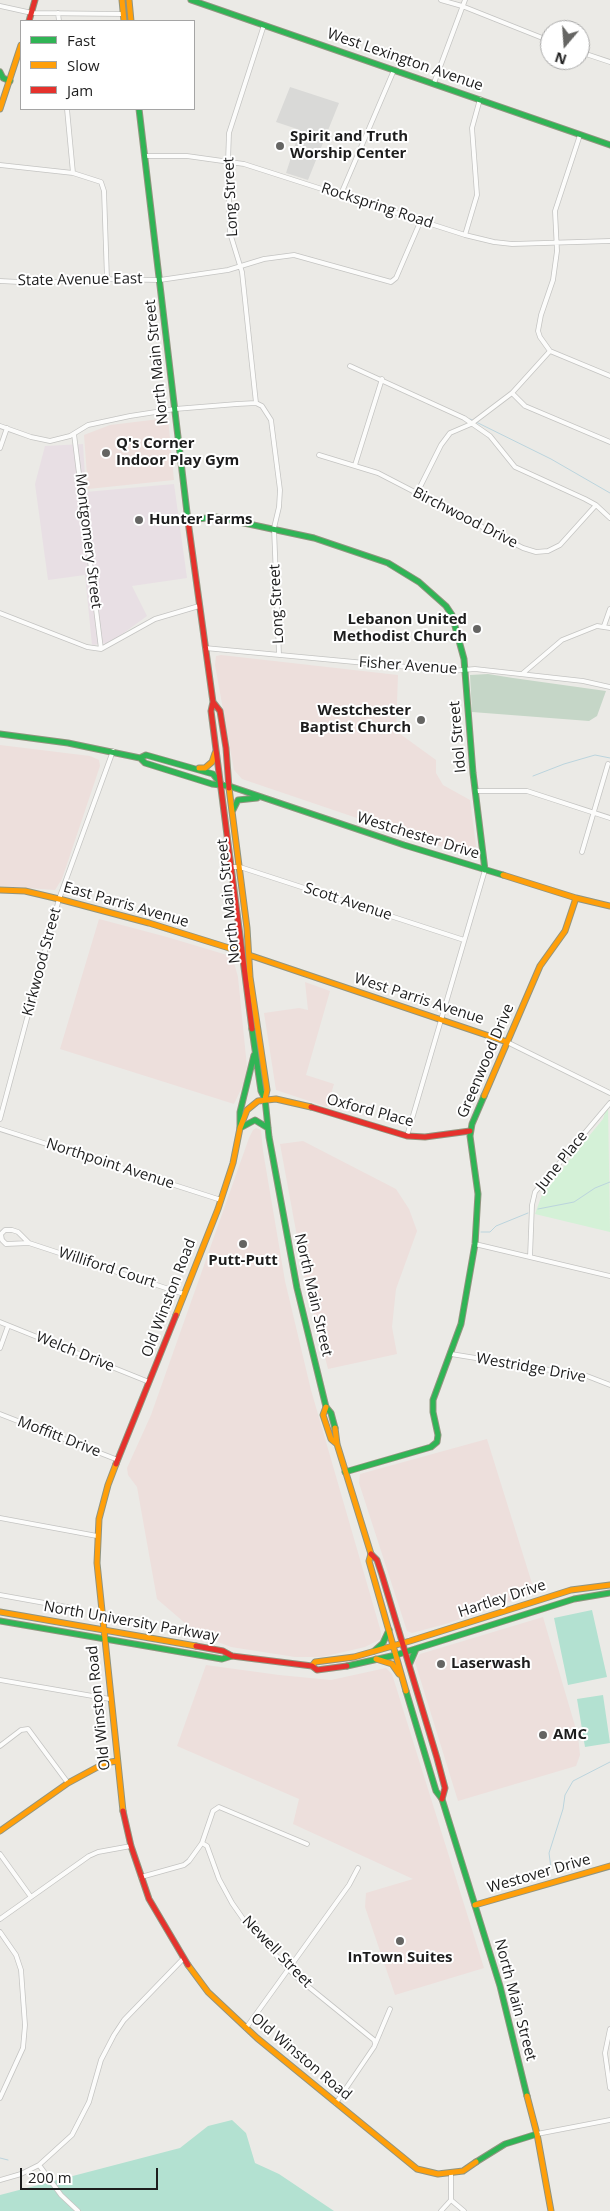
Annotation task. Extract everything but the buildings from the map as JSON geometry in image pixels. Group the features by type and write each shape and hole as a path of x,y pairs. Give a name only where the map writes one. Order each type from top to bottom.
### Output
{"main road":[{"path":"29,20 35,0"},
{"path":"122,0 124,20"},
{"path":"128,0 131,20"},
{"name":"West Lexington Avenue","path":"192,0 480,99 610,146"},
{"path":"0,108 20,48"},
{"path":"0,72 3,78 10,81"},
{"name":"North Main Street","path":"139,110 199,606 214,702 220,711 228,761 229,786 240,867 250,977 267,1090 265,1099 268,1128 297,1288 326,1407 332,1418 345,1472 371,1554 377,1560 403,1643 445,1788 442,1799"},
{"name":"Idol Street","path":"188,520 216,517 314,538 388,563 418,582 446,606 452,615 464,669 475,791 486,870"},
{"name":"North Main Street","path":"214,702 211,711 230,867 261,1091 265,1099"},
{"path":"0,734 113,751 140,758 146,755 212,774 221,784"},
{"path":"185,766 205,768 212,762 216,751"},
{"name":"Westchester Drive","path":"140,758 145,763 212,784 229,786 341,825 576,898 610,906"},
{"path":"232,814 236,802 243,798 275,801"},
{"name":"East Parris Avenue","path":"0,890 25,891 60,899 150,923 242,952"},
{"name":"Greenwood Drive","path":"345,1472 431,1447 438,1438 433,1412 434,1396 451,1354 466,1304 475,1244 478,1194 470,1130 540,966 569,923 576,898"},
{"name":"West Parris Avenue","path":"249,955 507,1042"},
{"path":"256,1051 240,1112 240,1128 255,1120 268,1128"},
{"name":"Old Winston Road","path":"265,1099 252,1105 247,1110 240,1128 221,1200 103,1500 97,1536 97,1563 123,1814 131,1846 141,1877 162,1924 208,1992 246,2028 416,2169 427,2173 451,2174 470,2167 505,2144 537,2134"},
{"name":"Oxford Place","path":"265,1099 295,1102 407,1136 426,1137 470,1130"},
{"path":"326,1407 323,1415 330,1439 337,1441"},
{"path":"323,1415 332,1418"},
{"name":"North Main Street","path":"371,1554 369,1561 436,1791 442,1799 500,1986 537,2134 551,2211"},
{"path":"373,1573 382,1575"},
{"name":"Hartley Drive","path":"394,1646 571,1590 610,1584"},
{"name":"Hartley Drive","path":"405,1652 574,1599 610,1593"},
{"name":"North University Parkway","path":"0,1612 223,1651 232,1656"},
{"name":"North University Parkway","path":"0,1620 222,1659 232,1656"},
{"path":"374,1651 383,1643 389,1628"},
{"path":"312,1666 315,1662 354,1656 394,1646"},
{"path":"409,1666 411,1657 416,1649"},
{"path":"232,1656 312,1666 317,1670 405,1652"},
{"path":"376,1659 392,1664 403,1680"},
{"path":"0,1831 68,1783 105,1763 117,1761"},
{"name":"Westover Drive","path":"475,1906 610,1866"}],"street":[{"path":"441,0 462,6 540,37"},
{"path":"434,83 461,14 464,0"},
{"path":"0,6 32,13 123,14"},
{"path":"58,13 59,20"},
{"name":"Long Street","path":"264,24 231,128 228,161 230,233 243,280 256,403 262,406 270,418 280,490 280,507 274,528 279,655"},
{"path":"590,55 610,62"},
{"path":"341,194 394,70"},
{"path":"465,236 478,195 472,128 480,99"},
{"path":"67,110 73,172"},
{"path":"580,135 555,211 557,243 552,286 539,323 540,337 550,351 610,376"},
{"name":"Rockspring Road","path":"145,156 187,156 228,161 259,168 465,236 512,244 610,240"},
{"path":"0,165 73,172 101,182 104,191 107,279"},
{"name":"State Avenue East","path":"0,281 160,280 239,267 264,259 294,255 391,282 396,278 421,220"},
{"path":"417,493 441,445 450,433 471,424 512,392 550,351"},
{"path":"350,366 455,413 490,436 510,462 521,472 596,505 610,518"},
{"path":"355,465 382,379"},
{"path":"512,392 526,406 610,442"},
{"path":"0,426 31,437 50,441 74,434 88,425 175,409 256,403"},
{"path":"0,448 7,428"},
{"name":"Montgomery Street","path":"74,434 101,649"},
{"name":"Birchwood Drive","path":"320,455 378,473 523,548 542,553 560,545 596,505"},
{"path":"0,613 87,647 101,649 155,619 199,606"},
{"path":"604,626 610,609"},
{"path":"522,674 562,640 597,626 610,628"},
{"name":"Fisher Avenue","path":"205,648 451,671 464,669 522,674 583,681 610,687"},
{"name":"Kirkwood Street","path":"0,1120 60,899 113,751"},
{"path":"582,852 608,764"},
{"path":"475,791 527,791 610,818"},
{"name":"Scott Avenue","path":"230,867 240,867 464,940"},
{"name":"Idol Street","path":"407,1136 486,870"},
{"name":"West Parris Avenue","path":"242,952 249,955"},
{"name":"West Parris Avenue","path":"507,1042 610,1093"},
{"name":"June Place","path":"530,1257 532,1205 535,1192 610,1103"},
{"name":"Northpoint Avenue","path":"0,1129 221,1200"},
{"name":"Williford Court","path":"29,1243 18,1232 12,1230 5,1230 1,1234 2,1240 6,1244 29,1243 184,1294"},
{"path":"475,1244 610,1276"},
{"name":"Welch Drive","path":"0,1322 149,1382"},
{"path":"0,1348 8,1326"},
{"name":"Westridge Drive","path":"451,1354 587,1376 610,1385"},
{"name":"Moffitt Drive","path":"0,1414 118,1460"},
{"path":"0,1518 97,1536"},
{"path":"0,1595 67,1607"},
{"path":"0,1680 110,1698"},
{"path":"0,1746 21,1730 28,1729 68,1783"},
{"path":"141,1877 184,1865 189,1861 202,1843 213,1811 219,1807 308,1844"},
{"name":"Newell Street","path":"202,1843 206,1846 219,1879 246,1922 288,1968 374,2040 374,2043"},
{"path":"0,1919 89,1856 98,1852 131,1846"},
{"path":"0,1854 31,1897"},
{"path":"246,2028 349,1885 358,1868"},
{"path":"0,1932 16,1954 21,1970 25,2025 22,2048 0,2098"},
{"path":"0,2180 21,2174 39,2165 72,2135 89,2102 101,2060 124,2020 184,1959"},
{"path":"336,2103 374,2043 390,2009"},
{"path":"610,2029 606,2053 610,2088"},
{"path":"537,2134 610,2120"},
{"path":"39,2165 57,2191 78,2211"},
{"path":"441,2211 450,2200 451,2174"},
{"path":"450,2200 464,2211"}],"shaded area":[{"name":"Spirit and Truth Worship Center","path":"290,87 339,103 308,180 286,173 300,130 276,122"},
{"path":"168,418 174,480 88,489 84,435 110,425"},
{"path":"83,444 86,492 174,484 187,578 132,586 147,616 110,643 92,645 85,575 48,580 35,484 45,446"},
{"path":"221,655 398,675 396,731 436,760 436,773 443,785 470,800 477,853 474,856 466,855 242,779 234,770 215,665 216,656"},
{"path":"0,745 90,756 99,760 100,766 62,879 55,890 0,886"},
{"path":"99,919 167,937 227,955 233,959 238,977 247,1067 244,1083 234,1104 60,1049"},
{"path":"305,982 330,991 306,1075 334,1084 327,1107 276,1090 264,1013 299,1008 308,1010"},
{"path":"256,1128 261,1130 285,1281 311,1390 381,1632 381,1639 365,1647 322,1657 295,1657 231,1647 199,1635 157,1599 137,1487 128,1475 127,1468 151,1415 249,1138"},
{"path":"303,1141 396,1189 409,1209 417,1231 396,1289 392,1327 397,1354 328,1369 305,1280 280,1144"},
{"path":"487,1439 535,1593 449,1623 412,1633 407,1631 359,1483 360,1474"},
{"path":"543,1617 578,1736 580,1755 576,1766 458,1801 415,1662 420,1654"},
{"path":"206,1665 331,1680 386,1668 392,1674 484,1968 395,1995 365,1907 366,1893 413,1879 293,1824 299,1799 177,1746"}],"green space":[{"path":"488,674 606,691 597,716 589,721 472,712 470,675"},
{"path":"608,1103 610,1232 535,1214 543,1192 603,1119"},
{"path":"592,1610 607,1677 568,1685 554,1618"},
{"path":"603,1695 610,1743 585,1747 577,1699"},
{"path":"232,2120 246,2133 255,2163 279,2174 334,2211 0,2211 0,2195 180,2148 208,2126"}],"waterway":[{"path":"470,419 551,459 610,493"},
{"path":"533,776 595,755 610,758"},
{"path":"538,1209 574,1202 595,1188 610,1182"},
{"path":"481,1232 490,1232 496,1226 528,1213"},
{"path":"551,1868 549,1853 563,1809 565,1795 573,1781 610,1762"},
{"path":"0,2158 8,2160"}],"traffic: fast":[{"path":"191,0 610,145"},
{"path":"0,72 3,78 10,81"},
{"path":"139,110 188,521"},
{"path":"188,520 216,517 314,538 388,563 419,582 446,606 452,615 464,659 473,773 485,870"},
{"path":"0,734 68,743 140,758 146,755 213,774 221,784"},
{"path":"140,758 145,763 212,784 229,786 404,845 503,875"},
{"path":"233,810 238,800 257,798"},
{"path":"252,1029 261,1091 265,1099 269,1137 297,1288 326,1407 331,1413 335,1428"},
{"path":"254,1055 240,1112 240,1128 255,1120 268,1128"},
{"path":"345,1472 431,1447 437,1442 438,1435 433,1412 433,1400 461,1324 475,1244 478,1194 470,1136 472,1124 484,1096"},
{"path":"347,1666 396,1655 574,1599 610,1593"},
{"path":"0,1621 222,1659 232,1656"},
{"path":"374,1651 383,1643 389,1630"},
{"path":"410,1663 416,1649"},
{"path":"406,1691 436,1791 442,1799 500,1986 527,2096"},
{"path":"476,2162 505,2144 537,2134"}],"traffic: slow":[{"path":"122,0 124,20"},
{"path":"129,0 131,20"},
{"path":"0,109 20,48"},
{"path":"199,768 205,768 212,762 215,753"},
{"path":"229,788 247,928 250,977 267,1090 265,1099"},
{"path":"503,875 576,898 610,906"},
{"path":"0,890 25,891 59,899 149,923 242,952"},
{"path":"484,1096 540,966 565,931 576,898"},
{"path":"249,955 507,1042"},
{"path":"176,1315 218,1209 233,1163 240,1128 247,1110 258,1101 276,1099 311,1107"},
{"path":"326,1407 323,1415 331,1439 337,1444"},
{"path":"335,1428 337,1444 371,1554 369,1561 406,1691"},
{"path":"116,1464 99,1519 97,1563 123,1811"},
{"path":"312,1666 315,1662 354,1657 410,1641 571,1590 610,1585"},
{"path":"0,1612 196,1646"},
{"path":"376,1659 392,1664 399,1674"},
{"path":"0,1831 68,1783 105,1763 117,1761"},
{"path":"475,1905 610,1866"},
{"path":"188,1965 208,1992 257,2038 417,2169 438,2174 463,2171 476,2162"},
{"path":"527,2096 537,2134 551,2211"}],"traffic: jam":[{"path":"29,20 35,0"},
{"path":"188,521 213,702 220,711 226,748 229,788"},
{"path":"213,702 211,711 252,1029"},
{"path":"311,1107 407,1136 425,1137 470,1131"},
{"path":"116,1464 176,1315"},
{"path":"371,1554 377,1560 382,1575 437,1758 445,1788 442,1799"},
{"path":"196,1646 223,1651 232,1656 312,1666 317,1670 347,1666"},
{"path":"123,1811 131,1846 149,1899 188,1965"}],"place":[{"name":"Spirit and Truth Worship Center","path":"280,146"},
{"name":"Q's Corner Indoor Play Gym","path":"106,453"},
{"name":"Hunter Farms","path":"139,520"},
{"name":"Lebanon United Methodist Church","path":"477,629"},
{"name":"Westchester Baptist Church","path":"421,720"},
{"name":"Putt-Putt","path":"243,1244"},
{"name":"Laserwash","path":"441,1664"},
{"name":"AMC","path":"543,1735"},
{"name":"InTown Suites","path":"400,1941"}]}
